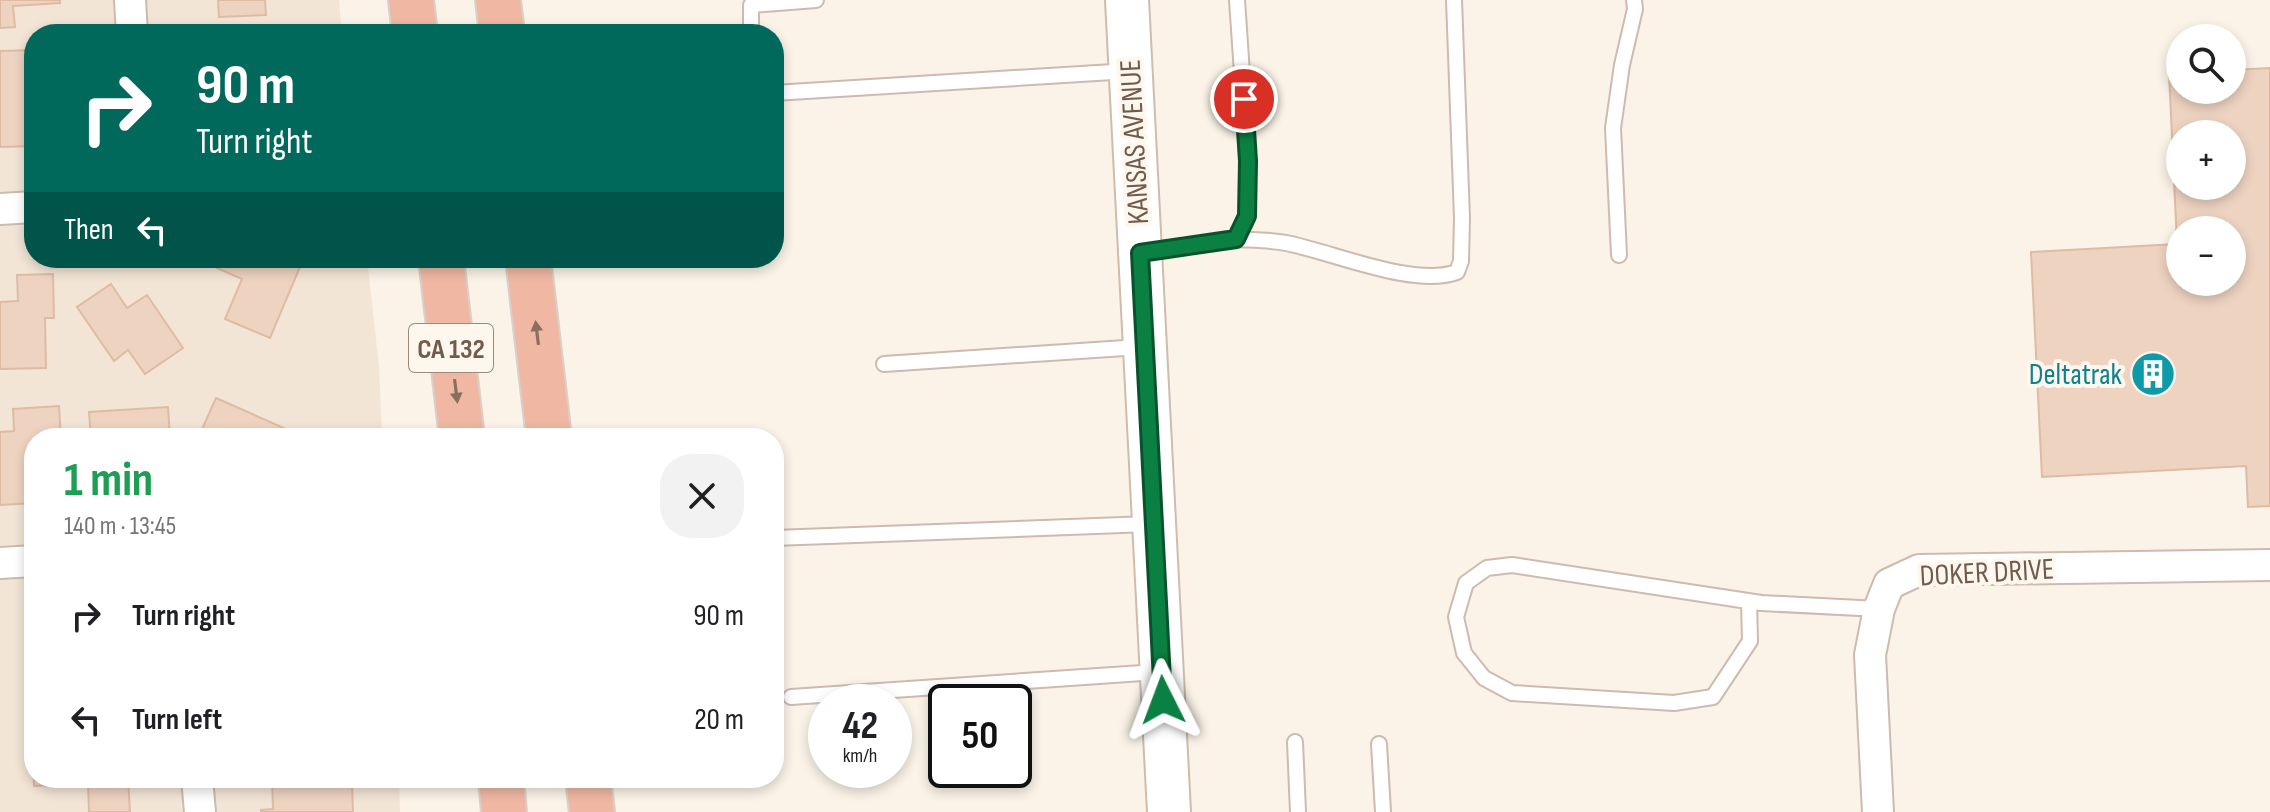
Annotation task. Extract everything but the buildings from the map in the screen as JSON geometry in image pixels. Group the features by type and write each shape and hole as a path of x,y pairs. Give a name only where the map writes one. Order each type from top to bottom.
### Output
{"highway":[{"path":"411,0 414,24"},
{"path":"498,0 501,24"},
{"name":"CA 132","path":"442,268 461,428"},
{"name":"CA 132","path":"529,268 548,428"},
{"path":"502,788 504,812"},
{"path":"589,788 592,812"}],"main road":[{"name":"KANSAS AVENUE","path":"1127,0 1169,812"}],"street":[{"path":"130,0 131,24"},
{"path":"0,209 24,208"},
{"path":"0,563 24,562"},
{"name":"DOKER DRIVE","path":"1878,812 1870,655 1879,609 1889,584 1919,570 2270,565"},
{"path":"198,788 200,812"}],"lane":[{"path":"751,24 751,5 816,0"},
{"path":"1236,239 1247,216 1248,161 1237,0"},
{"path":"1140,253 1236,239 1285,243 1418,276 1446,276 1457,272 1461,261 1462,218 1454,0"},
{"path":"1619,255 1613,128 1622,65 1635,9 1634,0"},
{"path":"784,92 1131,71"},
{"path":"884,364 1145,347"},
{"path":"784,538 1153,524"},
{"path":"1749,601 1750,641 1713,697 1674,703 1512,693 1484,678 1464,653 1456,617 1466,583 1487,568 1512,565 1749,601 1879,609"},
{"path":"791,697 1161,672"},
{"path":"1295,742 1298,812"},
{"path":"1379,744 1383,812"}],"shaded area":[{"path":"0,0 339,0 341,24 24,24 24,268 368,268 379,366 382,428 24,428 24,788 399,788 400,812 0,812"}],"place":[{"name":"Deltatrak","path":"2153,374"}],"route":[{"path":"1163,700 1140,253 1236,239 1247,216 1248,161 1244,99"}]}
